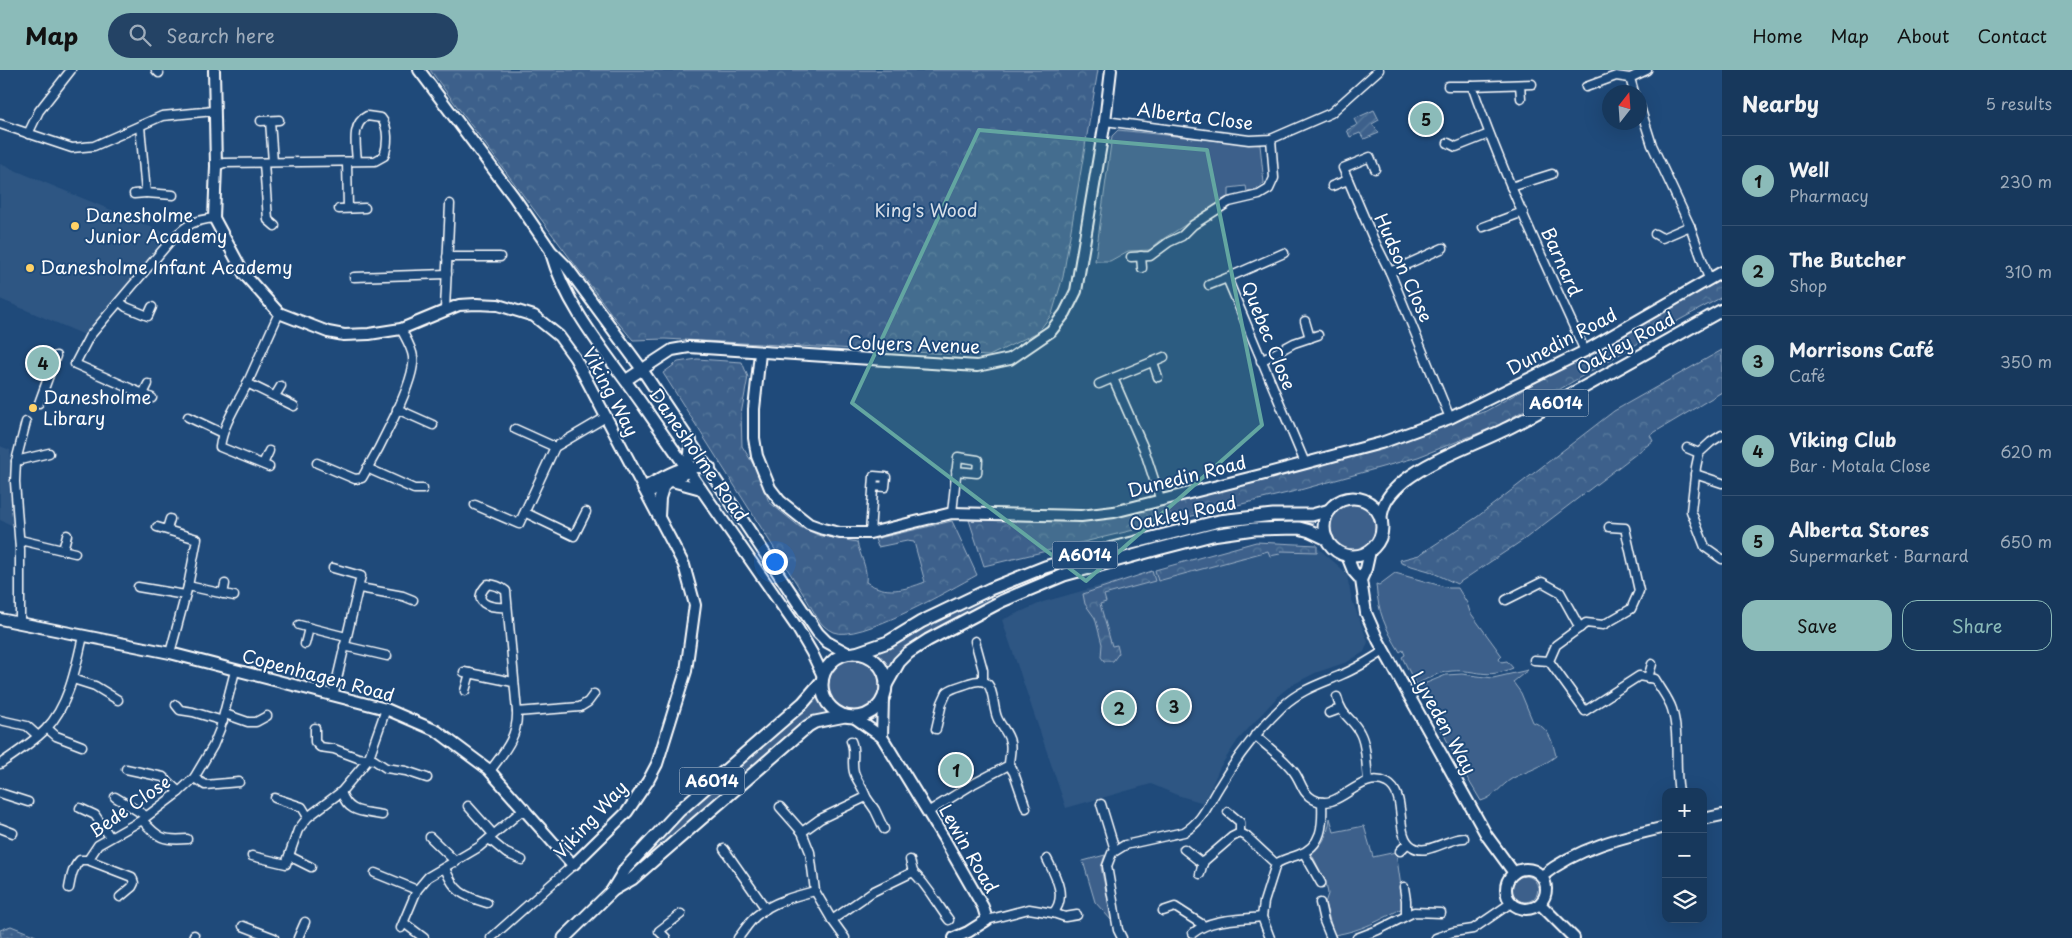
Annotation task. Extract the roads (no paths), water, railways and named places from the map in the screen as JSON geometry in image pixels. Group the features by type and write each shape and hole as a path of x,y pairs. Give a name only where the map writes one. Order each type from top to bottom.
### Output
{"main road":[{"name":"Oakley Road","path":"1360,499 1390,493 1405,480 1424,468 1520,422 1722,310"},
{"path":"1381,518 1369,503 1360,499 1344,500 1330,510 1325,519 1324,529 1326,538 1338,552 1347,556 1363,555 1370,551 1377,545 1381,536 1382,511 1390,493"},
{"name":"Oakley Road","path":"853,654 888,642 929,618 990,589 1045,567 1081,556 1219,521 1273,515 1312,515 1330,510"},
{"name":"Oakley Road","path":"886,686 899,662 908,653 928,640 1002,601 1064,575 1212,535 1254,529 1299,528 1326,538"},
{"path":"853,654 874,660 880,667 886,686 883,699 871,712 850,717 830,707 824,699 822,679 833,661 853,654"},
{"name":"A6014","path":"612,891 626,868 680,810 803,703 822,679"},
{"name":"A6014","path":"564,938 612,891 632,879 808,726 815,722 850,717"}],"street":[{"path":"28,134 39,111 71,70"},
{"path":"152,398 75,364 89,337 172,239 195,221 214,218 216,166 214,70"},
{"name":"Danesholme Road","path":"419,70 514,197 551,251 566,266 642,368 818,633 827,642 853,654"},
{"name":"Colyers Avenue","path":"626,380 672,350 689,347 977,366 1010,359 1051,331 1065,313 1076,291 1105,121 1111,70"},
{"name":"Alberta Close","path":"1105,121 1248,140 1271,139 1335,111 1343,101 1379,70"},
{"path":"1586,88 1616,76 1630,78 1647,70"},
{"path":"1630,78 1632,85"},
{"path":"1520,84 1521,98"},
{"path":"1448,86 1532,84"},
{"name":"Barnard","path":"1472,86 1511,187 1585,351"},
{"path":"0,124 72,148 94,146 162,116 214,111"},
{"path":"216,166 224,163 375,161 384,156 386,147 386,126 381,118 372,115 367,116 359,123 357,128 357,161"},
{"path":"261,121 275,120 269,163 268,220 275,226"},
{"path":"140,126 146,193"},
{"path":"1647,130 1652,146 1690,226 1709,279"},
{"path":"1448,143 1456,147 1489,134"},
{"path":"1131,257 1150,256 1168,242 1182,236 1193,225 1229,202 1259,195 1269,188 1274,178 1271,139"},
{"path":"1332,186 1348,180 1343,168 1370,157 1375,168"},
{"path":"347,162 343,209 365,208"},
{"path":"1511,187 1552,174"},
{"name":"Hudson Close","path":"1348,180 1390,272 1450,418"},
{"path":"134,194 173,195"},
{"path":"445,309 450,204"},
{"name":"Barnard","path":"1483,227 1523,212"},
{"name":"Viking Way","path":"214,218 244,274 280,313 313,327 344,335 369,334 401,329 445,309 459,305 476,304 498,305 534,316 550,328 567,345 684,565 695,605 686,671 656,764 648,781 626,812 573,865 490,938"},
{"path":"1655,234 1662,238 1690,226"},
{"path":"1390,272 1443,248"},
{"name":"Danesholme Road","path":"551,251 556,271 592,336 626,380 798,629 812,653 822,679"},
{"name":"Quebec Close","path":"1284,253 1227,278 1305,463"},
{"path":"1141,256 1142,268"},
{"path":"447,257 500,257"},
{"name":"Dunedin Road","path":"760,353 754,409 754,438 757,456 770,488 780,501 809,524 840,532 870,533 952,513 1080,516 1114,512 1161,501 1381,443 1450,418 1585,351 1722,272"},
{"path":"354,276 447,274"},
{"path":"1209,285 1227,278"},
{"path":"120,302 126,307 157,320"},
{"path":"148,316 152,307"},
{"path":"269,451 266,466 220,447 222,433 248,383 260,350 280,313"},
{"path":"1305,321 1310,338"},
{"path":"317,463 355,479 362,478 397,409 412,372 414,358 401,329"},
{"path":"1261,361 1294,343 1318,334"},
{"path":"39,403 56,356"},
{"path":"1098,384 1164,357"},
{"path":"1153,362 1158,377"},
{"path":"1113,378 1144,449 1161,501"},
{"path":"248,383 294,406"},
{"path":"143,394 148,384"},
{"path":"275,396 281,386"},
{"path":"397,409 433,425"},
{"path":"188,417 222,433"},
{"path":"486,499 479,506 520,524 555,447 606,417"},
{"path":"20,622 20,540 15,482 16,461 26,422"},
{"path":"515,429 555,447"},
{"path":"1722,435 1711,442 1700,454 1695,474 1691,511 1705,547 1722,559"},
{"path":"645,491 685,473 690,440"},
{"path":"659,517 660,498 672,463 673,448"},
{"path":"1687,448 1700,454"},
{"path":"16,461 49,453"},
{"path":"686,467 710,468"},
{"path":"368,468 414,489 422,489"},
{"path":"633,468 646,477 701,489"},
{"path":"952,513 956,471"},
{"path":"1695,474 1722,483"},
{"path":"870,533 874,486"},
{"path":"526,513 574,536 586,512"},
{"path":"167,529 170,519"},
{"path":"157,527 197,539 188,586 170,653"},
{"path":"1548,661 1556,645 1586,623 1603,625 1631,609 1639,591 1625,528 1609,528"},
{"path":"63,550 67,535"},
{"path":"20,540 75,553"},
{"name":"Lyveden Way","path":"1361,580 1366,570 1370,551"},
{"name":"Lyveden Way","path":"1347,556 1353,570 1361,580 1366,613 1384,651 1487,836 1514,873"},
{"path":"333,696 364,567"},
{"path":"333,568 361,576"},
{"path":"1506,600 1542,582 1560,592 1580,628"},
{"path":"223,594 225,584"},
{"path":"188,586 234,596"},
{"path":"138,587 185,595"},
{"path":"403,596 406,587"},
{"path":"360,588 403,596 412,600"},
{"path":"490,771 510,744 517,724 506,606"},
{"name":"Copenhagen Road","path":"0,619 170,653 386,709 437,731 490,771 525,808 573,865"},
{"path":"299,625 346,637"},
{"path":"305,644 310,628"},
{"path":"0,764 47,728 62,704 73,679 83,636"},
{"path":"975,641 983,670 983,681"},
{"path":"344,646 387,656"},
{"path":"1122,938 1118,930 1107,866 1116,850 1125,845 1184,832 1204,815 1219,788 1255,735 1284,704 1323,681 1353,670 1384,651"},
{"path":"1534,660 1548,661 1585,711 1639,676 1655,679 1672,708 1676,726 1676,775 1678,788"},
{"path":"1648,678 1652,664"},
{"name":"Bede Close","path":"69,888 77,863 80,860 88,860 98,845 144,818 179,792 194,778 213,746 224,717 235,671"},
{"path":"465,691 467,673 514,682"},
{"path":"73,679 95,686 118,700"},
{"path":"936,729 942,703 947,692 973,682 983,681 988,684 996,714 1010,742 1009,765 1014,773 1026,808"},
{"path":"517,712 580,707 588,702 594,694"},
{"path":"1337,697 1340,709 1360,733 1365,752 1368,780"},
{"path":"882,738 883,699"},
{"path":"176,705 180,710 248,722 256,722 268,716"},
{"path":"287,860 298,830 308,816 341,792 368,760 386,709"},
{"path":"1329,713 1340,709"},
{"name":"Lewin Road","path":"850,717 882,738 967,877 987,920 954,938"},
{"path":"0,720 27,726 38,736"},
{"path":"47,728 56,736 82,746"},
{"path":"315,728 315,742 320,747 374,760 386,768 406,771 427,778"},
{"path":"1255,735 1294,772 1304,791 1314,800 1322,802 1336,799 1368,780 1381,780 1395,789 1399,799 1401,821 1408,842 1413,847 1427,850 1452,839 1464,838"},
{"path":"851,741 855,750 853,770 864,788 866,798 875,810 884,829"},
{"path":"928,812 973,784 1009,765"},
{"path":"126,769 163,777 179,792"},
{"path":"194,778 205,785 239,782"},
{"path":"341,792 345,803 352,809 382,815"},
{"path":"0,793 28,802"},
{"path":"115,797 144,818 155,835 170,840 187,839"},
{"path":"275,798 302,807 308,816"},
{"path":"802,832 820,819 866,798"},
{"path":"1270,938 1262,917 1264,902 1276,864 1282,860 1304,853 1312,847 1320,835 1322,802"},
{"path":"1101,804 1116,850"},
{"path":"468,806 491,837 506,853 522,860"},
{"path":"780,807 802,832 810,852 815,891 845,938"},
{"path":"80,808 95,815 110,837"},
{"path":"404,923 417,890 428,877 456,862 491,837 525,808"},
{"path":"1228,812 1240,822 1240,833"},
{"path":"1707,818 1722,815"},
{"path":"1542,876 1590,849 1629,836 1662,828"},
{"path":"1,831 12,833"},
{"path":"1240,833 1246,836 1276,864"},
{"path":"1200,874 1203,864 1232,837 1240,833"},
{"path":"430,837 456,862"},
{"path":"1400,851 1408,842"},
{"path":"724,849 766,909"},
{"path":"1184,849 1203,864"},
{"path":"1304,853 1321,883"},
{"path":"252,856 287,860 311,867"},
{"path":"1047,859 1060,889 1059,904 1053,913"},
{"path":"88,860 132,877 134,883 132,888 120,897"},
{"path":"910,860 913,872 928,887 936,903 949,920"},
{"path":"445,868 451,883 457,890 472,899 487,903"},
{"path":"1525,869 1542,876 1546,891 1540,904 1528,909 1521,909 1511,903 1507,896 1506,887 1508,880 1514,873 1525,869"},
{"path":"832,920 872,892 913,872"},
{"path":"375,873 417,890"},
{"path":"1404,886 1406,915"},
{"path":"739,938 755,918 766,909 793,897 815,891"},
{"path":"1320,903 1331,938"},
{"path":"1436,938 1453,932 1473,929 1492,918 1511,903"},
{"path":"1540,904 1574,938"},
{"path":"1163,911 1175,907 1203,925"},
{"path":"987,920 1029,909 1065,917 1077,915"},
{"path":"1357,938 1414,912 1441,913"},
{"path":"1430,921 1432,912"},
{"path":"397,914 404,923 424,938"},
{"path":"666,938 659,932 681,914"},
{"path":"1193,932 1203,925 1215,922 1262,917"},
{"path":"298,938 305,922"},
{"path":"247,938 247,928 274,938"}],"place":[{"name":"Alberta Stores","path":"1426,119"},
{"name":"Danesholme Junior Academy","path":"75,226"},
{"name":"Danesholme Infant Academy","path":"30,268"},
{"name":"Viking Club","path":"43,363"},
{"name":"Danesholme Library","path":"33,408"},
{"name":"Morrisons Café","path":"1174,706"},
{"name":"The Butcher","path":"1119,708"},
{"name":"Well","path":"956,770"}],"park label":[{"name":"King's Wood","path":"926,211"}]}
